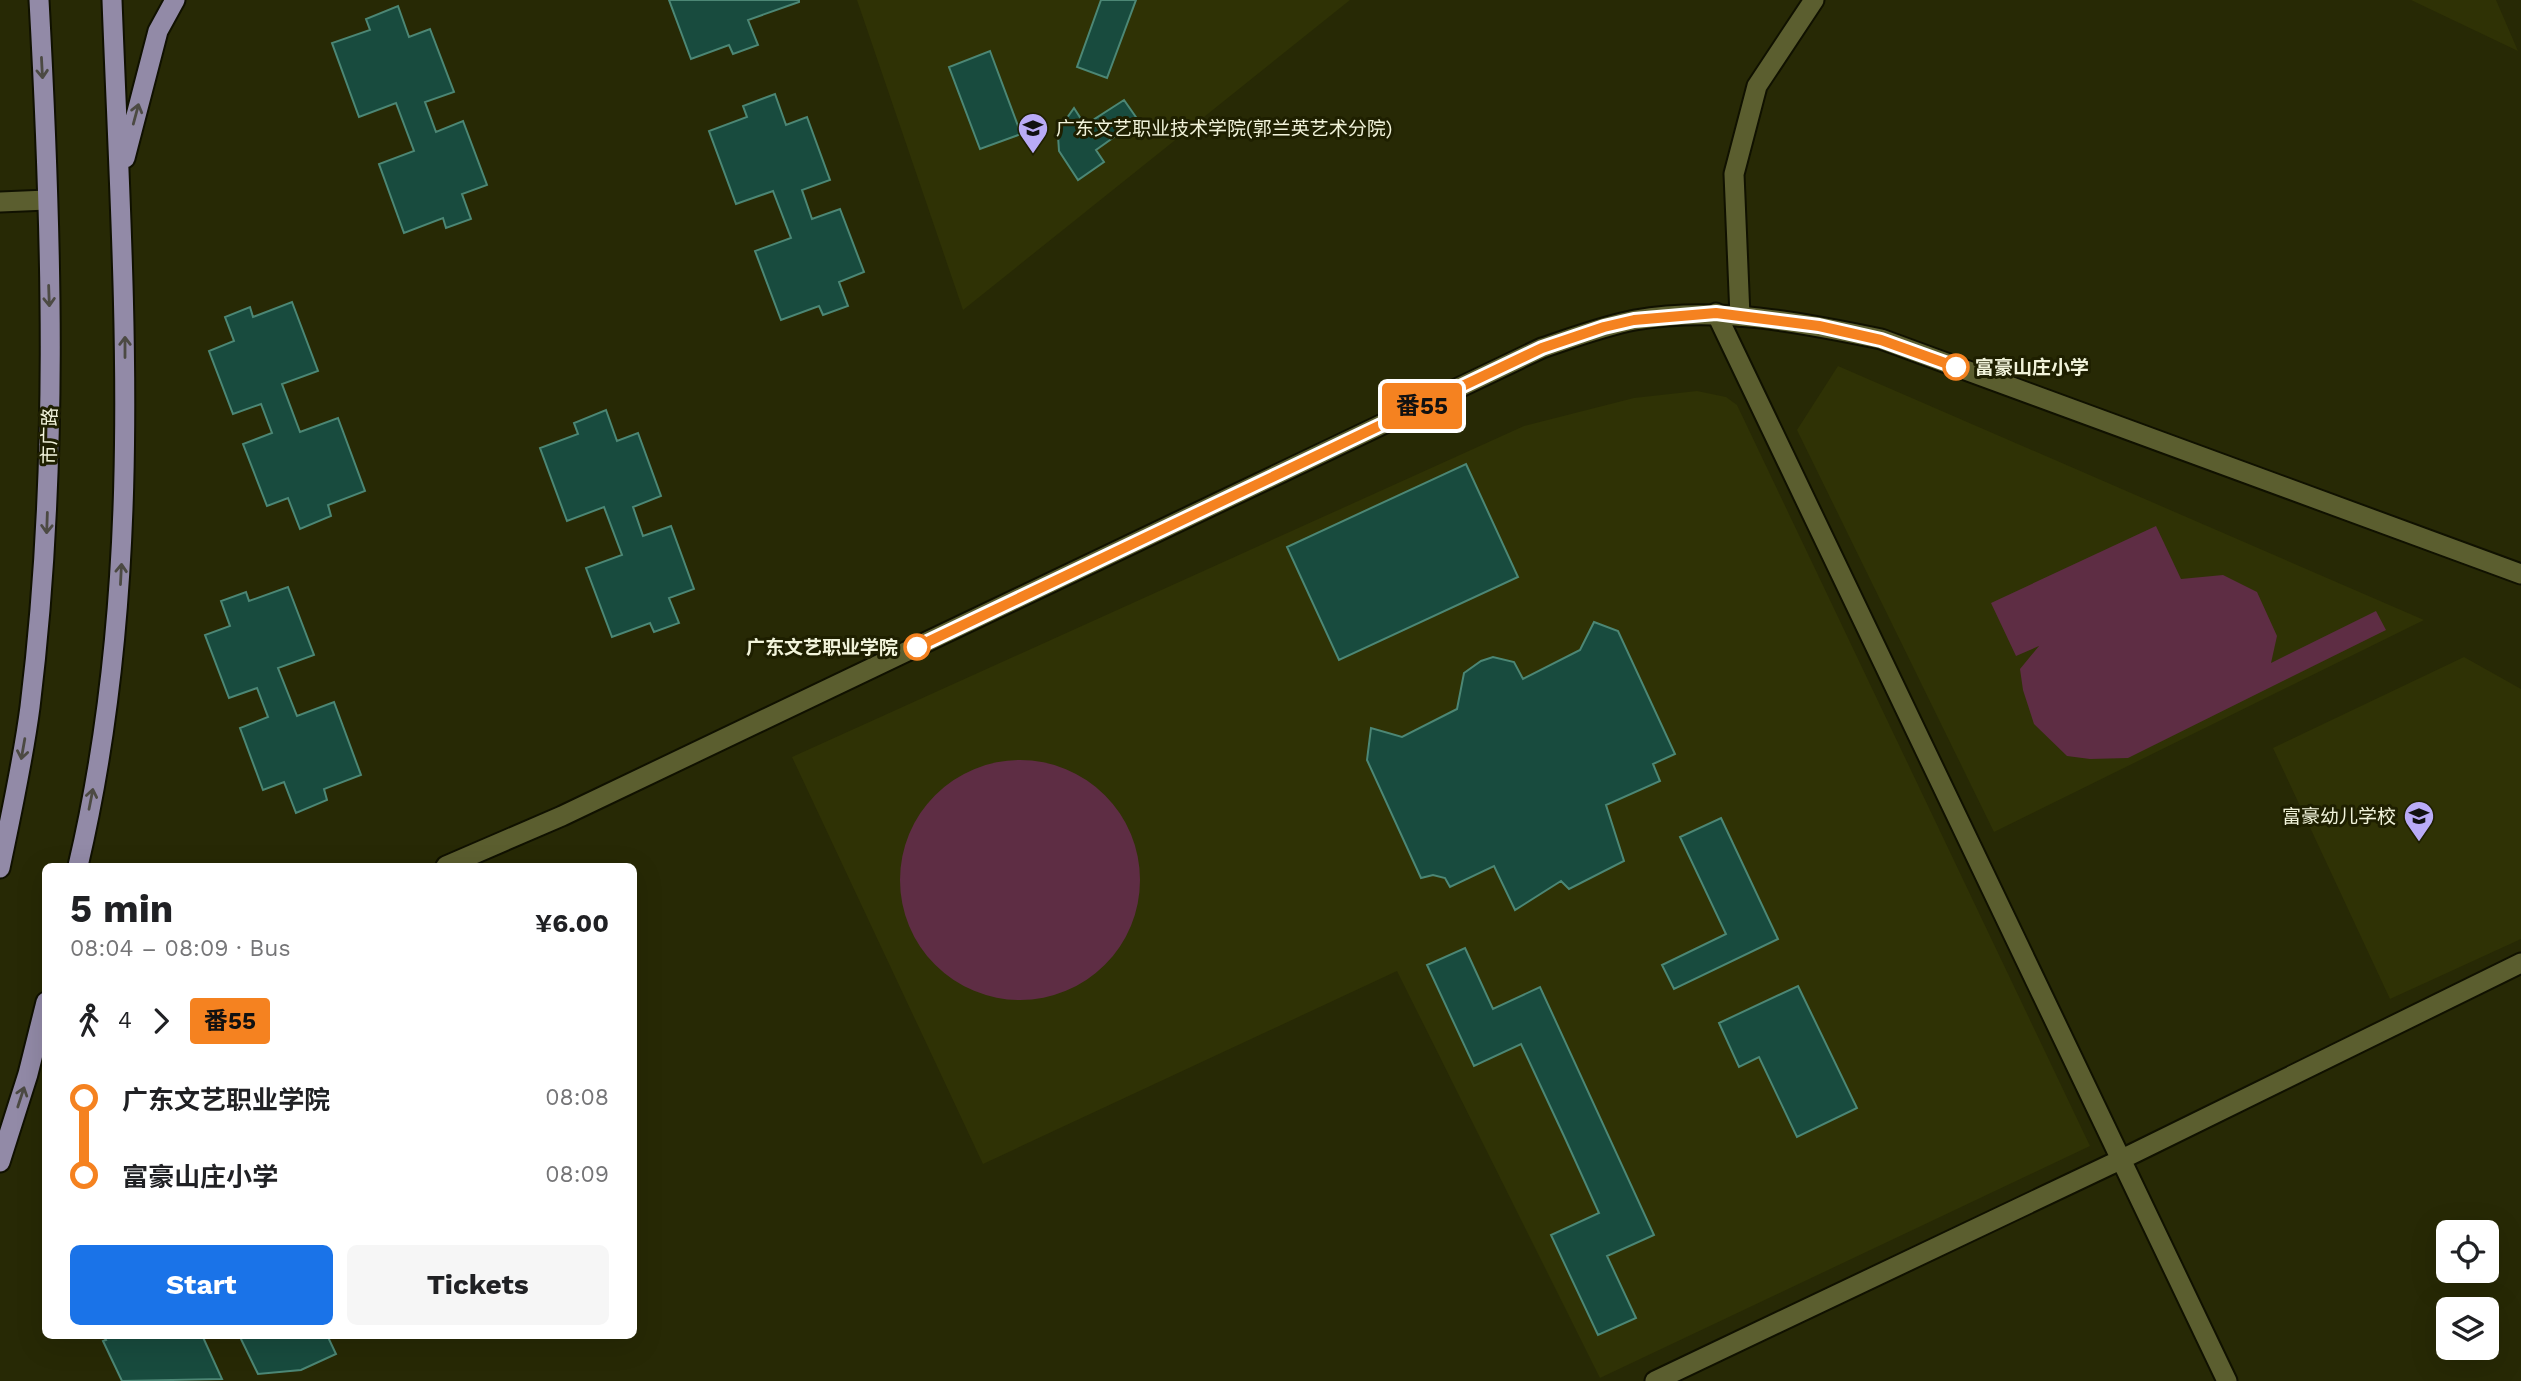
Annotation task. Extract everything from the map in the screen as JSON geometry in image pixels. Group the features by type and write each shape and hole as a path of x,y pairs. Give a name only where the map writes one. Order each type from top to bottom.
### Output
{"main road":[{"name":"市广路","path":"0,868 30,708 46,533 50,428 47,200 39,0"},
{"path":"79,863 107,718 119,604 125,500 125,291 112,0"},
{"path":"119,180 158,31 176,0"},
{"path":"0,1162 29,1074 42,1019"}],"street":[{"path":"1740,317 1734,174 1757,86 1814,0"},
{"path":"0,202 47,200"},
{"path":"1716,313 2227,1381"},
{"path":"453,863 575,810 1542,348 1634,320 1716,313 1819,326 1881,340 2521,575"},
{"path":"1655,1381 2120,1160 2521,963"}],"shaded area":[{"name":"广东文艺职业技术学院(郭兰英艺术分院)","path":"857,0 1350,0 963,310"},
{"path":"2411,0 2496,0 2518,51"},
{"name":"富豪山庄小学","path":"1838,366 2424,620 1994,832 1797,430"},
{"name":"广东文艺职业学院","path":"1697,391 1726,397 1737,405 2090,1146 1600,1378 1397,971 983,1164 792,757 1524,426 1634,398"},
{"path":"2156,526 2181,579 2223,575 2257,592 2277,636 2271,663 2376,611 2386,630 2128,758 2090,759 2067,756 2034,724 2023,690 2020,669 2039,646 2016,656 1991,603"},
{"name":"富豪幼儿学校","path":"2464,657 2521,689 2521,939 2390,999 2273,748"},
{"path":"1020,760 1043,762 1066,769 1087,780 1105,795 1120,813 1131,834 1138,857 1138,903 1131,926 1120,947 1105,965 1087,980 1066,991 1043,998 1020,1000 997,998 974,991 953,980 935,965 920,947 909,926 902,903 900,880 902,857 909,834 920,813 935,795 953,780 974,769 997,762"}],"building":[{"path":"669,0 799,2 748,20 758,45 733,54 729,45 691,59"},
{"path":"1101,0 1136,0 1107,78 1077,67"},
{"path":"398,6 409,37 430,29 454,92 425,102 436,132 463,121 487,185 462,194 471,219 446,228 443,218 404,233 379,164 414,151 396,103 359,117 332,43 370,30 366,19"},
{"path":"990,51 1021,134 980,149 949,67"},
{"path":"775,94 786,125 807,117 830,180 802,190 812,219 840,209 864,272 839,282 848,306 823,315 819,306 781,320 755,251 791,238 773,191 736,204 709,131 747,117 743,106"},
{"path":"1124,100 1138,120 1096,150 1104,162 1078,180 1059,151 1058,136 1062,125 1074,108 1085,125"},
{"path":"292,302 318,371 282,384 300,432 338,418 365,491 328,505 331,516 300,529 288,498 267,506 243,444 272,433 261,404 233,414 209,351 234,341 225,317 250,307 253,317"},
{"path":"606,410 617,441 638,433 661,496 633,507 643,536 671,526 694,589 669,598 679,623 654,632 650,623 612,637 586,568 622,555 604,507 567,521 540,448 578,434 574,423"},
{"path":"1466,464 1518,577 1339,660 1287,547"},
{"path":"288,587 314,655 278,668 297,716 334,702 361,775 324,789 327,800 296,813 284,782 263,790 240,728 268,717 257,688 229,698 205,635 230,626 221,601 246,592 249,601"},
{"path":"1594,622 1618,631 1675,754 1653,764 1660,781 1606,805 1624,861 1569,889 1561,881 1515,910 1494,866 1450,887 1445,878 1433,875 1421,878 1367,760 1371,728 1402,737 1457,709 1464,673 1481,661 1493,657 1514,662 1523,679 1580,650"},
{"path":"1721,818 1778,939 1674,989 1662,965 1726,934 1680,837"},
{"path":"1465,948 1493,1009 1540,987 1654,1235 1607,1256 1636,1318 1598,1335 1551,1235 1599,1213 1564,1136 1521,1044 1474,1066 1427,965"},
{"path":"1798,986 1857,1108 1797,1137 1759,1057 1739,1067 1719,1023"},
{"path":"204,1339 222,1379 122,1381 103,1341"},
{"path":"241,1339 329,1339 336,1354 301,1370 258,1374"}],"bus line":[{"name":"番55","path":"917,647 1542,348 1604,327 1634,320 1716,313 1819,326 1881,340 1956,367"}],"place":[{"name":"广东文艺职业技术学院(郭兰英艺术分院)","path":"1033,155"},
{"name":"富豪山庄小学","path":"1956,367"},
{"name":"广东文艺职业学院","path":"917,647"},
{"name":"富豪幼儿学校","path":"2419,843"}]}
